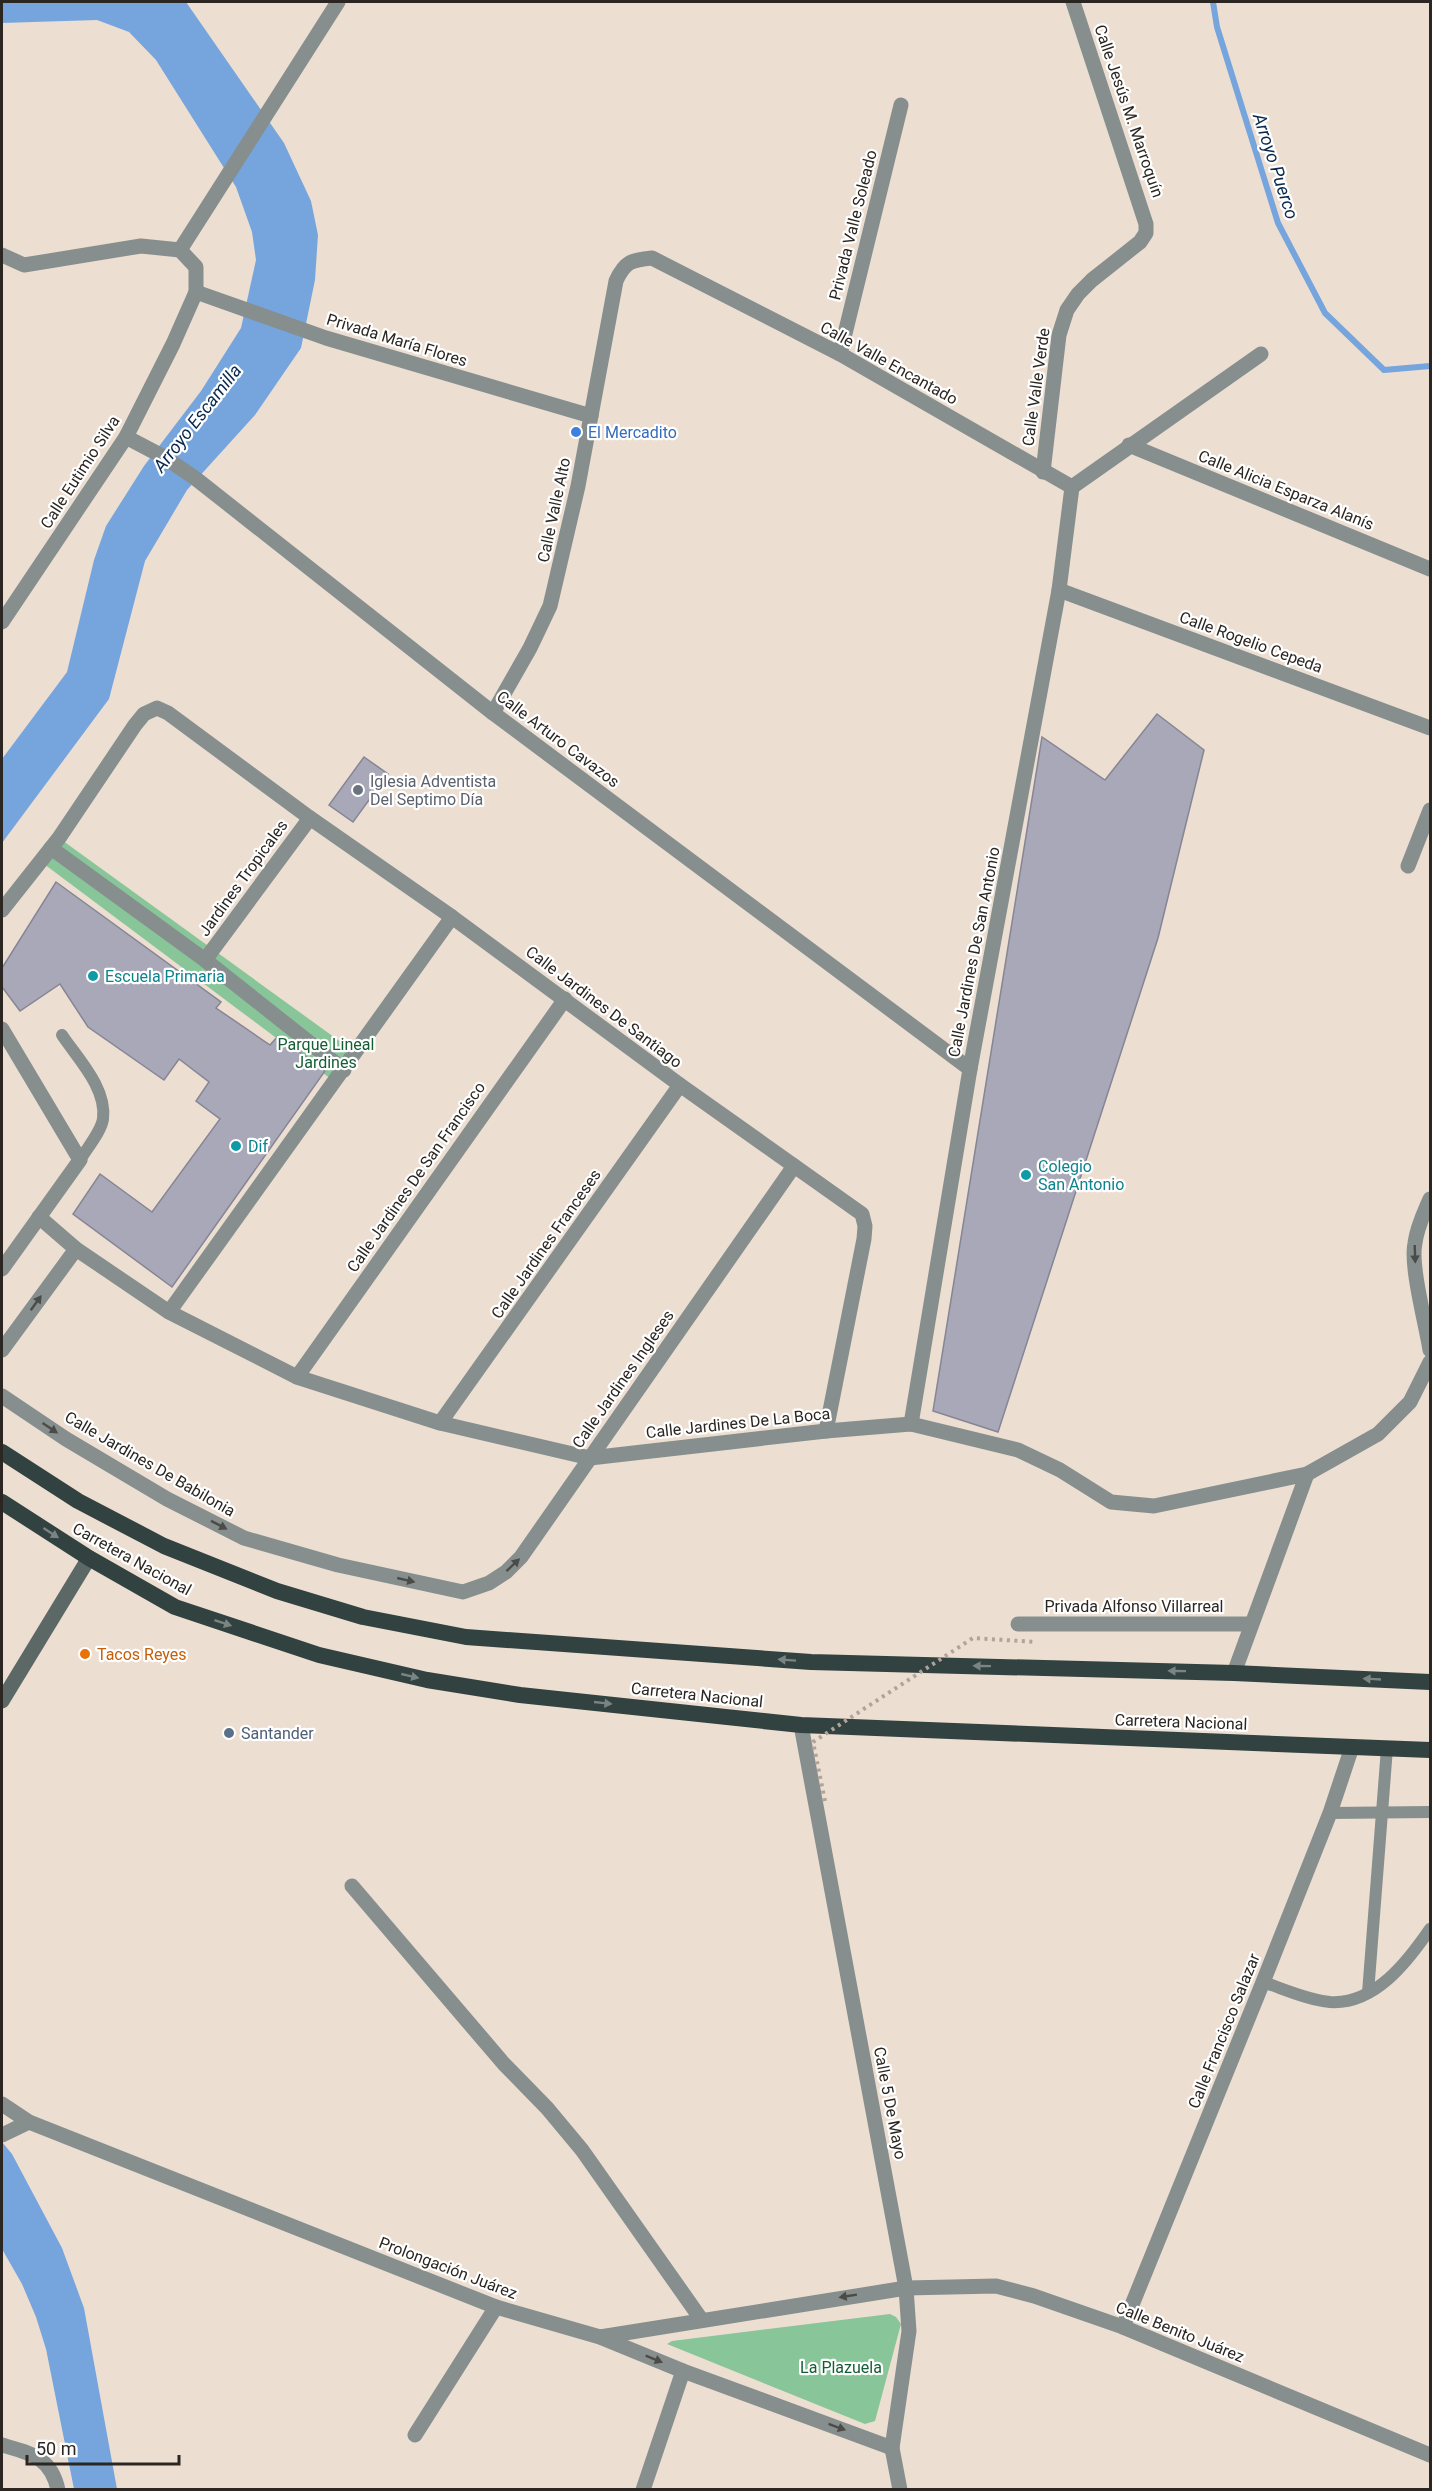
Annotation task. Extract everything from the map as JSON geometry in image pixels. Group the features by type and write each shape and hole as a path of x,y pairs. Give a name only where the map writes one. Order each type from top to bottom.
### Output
{"highway":[{"name":"Carretera Nacional","path":"2,1452 78,1501 164,1546 277,1591 363,1617 466,1637 811,1662 1429,1678"},
{"name":"Carretera Nacional","path":"2,1502 89,1558 175,1607 319,1654 428,1680 520,1695 801,1725 1431,1750"}],"main road":[{"path":"2,1701 89,1558"}],"street":[{"path":"2,255 24,265 141,246 180,250 338,2"},
{"name":"Calle Jesús M. Marroquín","path":"1073,2 1145,215 1146,233"},
{"name":"Privada Valle Soleado","path":"840,354 900,105"},
{"name":"Calle Valle Verde","path":"1043,472 1059,334 1067,310 1092,280 1140,242 1146,233"},
{"name":"Calle Eutimio Silva","path":"2,622 126,437 173,344 196,292 196,267 180,250"},
{"name":"Calle Valle Encantado","path":"622,267 635,259 652,258 840,354 1072,487"},
{"name":"Calle Valle Alto","path":"493,713 530,648 550,606 579,486 616,281 622,267"},
{"name":"Privada María Flores","path":"196,292 326,338 591,416"},
{"path":"1072,487 1261,354"},
{"name":"Calle Arturo Cavazos","path":"126,437 164,457 195,478 493,713 970,1069"},
{"name":"Calle Alicia Esparza Alanís","path":"1129,445 1431,569"},
{"name":"Calle Jardines De San Antonio","path":"911,1424 970,1069 1059,590 1072,487"},
{"name":"Calle Rogelio Cepeda","path":"1059,590 1431,728"},
{"name":"Calle Jardines De Santiago","path":"51,848 144,714 157,708 168,713 310,818 452,917 680,1086 854,1207 862,1214 865,1226 826,1431"},
{"path":"1408,866 1431,810"},
{"name":"Jardines Tropicales","path":"205,960 310,818"},
{"path":"2,910 51,848 205,960 345,1070"},
{"path":"170,1312 345,1070 452,917"},
{"name":"Calle Jardines De San Francisco","path":"297,1377 565,999"},
{"path":"2,1029 80,1160 2,1269"},
{"name":"Calle Jardines Franceses","path":"441,1423 680,1086"},
{"name":"Calle Jardines Ingleses","path":"462,1592 489,1583 506,1572 521,1557 794,1166"},
{"path":"1431,1199 1419,1225 1414,1245 1415,1266 1431,1350"},
{"name":"Calle Jardines De La Boca","path":"39,1217 76,1249 170,1312 297,1377 441,1423 590,1458 826,1431 911,1424 1018,1450 1060,1470 1112,1502 1154,1506 1307,1474 1378,1434 1410,1402 1431,1362"},
{"path":"2,1350 76,1249"},
{"name":"Calle Jardines De Babilonia","path":"2,1396 66,1439 147,1487 244,1538 338,1565 462,1592"},
{"path":"1234,1672 1307,1474"},
{"name":"Privada Alfonso Villarreal","path":"1018,1624 1251,1624"},
{"name":"Calle 5 De Mayo","path":"801,1725 906,2288 909,2331 892,2448 900,2490"},
{"name":"Calle Francisco Salazar","path":"1123,2327 1330,1813 1352,1746"},
{"path":"352,1887 504,2064 547,2108 582,2150 701,2319"},
{"name":"Prolongación Juárez","path":"2,2104 29,2122 496,2307 600,2337 701,2319 906,2288"},
{"path":"2,2135 29,2122"},
{"name":"Calle Benito Juárez","path":"906,2288 996,2286 1034,2296 1123,2327 1431,2455"},
{"path":"415,2435 496,2307"},
{"path":"600,2337 682,2371 892,2448"},
{"path":"644,2490 682,2371"},
{"path":"2,2445 30,2453 47,2463 56,2480 58,2490"}],"lane":[{"path":"62,1035 100,1091 103,1106 103,1121 80,1160"},
{"path":"1368,1993 1380,1812 1387,1748"},
{"path":"1330,1813 1431,1812"},
{"path":"1263,1982 1330,2002 1347,2001 1368,1993 1387,1981 1431,1929"}],"path":[{"path":"825,1801 813,1742 973,1638 1036,1642"}],"green space":[{"name":"Parque Lineal Jardines","path":"59,838 356,1053 335,1082 40,861"},
{"name":"La Plazuela","path":"890,2314 896,2317 901,2324 875,2421 865,2424 667,2344 672,2341"}],"water":[{"name":"Arroyo Escamilla","path":"2,2 186,2 284,143 311,201 318,235 315,280 301,348 255,415 187,490 145,561 109,699 2,843 2,759 67,672 94,560 106,526 144,466 201,391 241,328 256,260 252,232 236,187 156,60 129,32 97,20 2,23"},
{"path":"2,2142 12,2154 62,2248 84,2308 117,2489 74,2489 46,2349 22,2284 2,2249"}],"building":[{"name":"Colegio San Antonio","path":"1157,714 1204,750 1158,938 998,1432 933,1411 1042,737 1105,780"},
{"name":"Iglesia Adventista Del Septimo Día","path":"364,757 388,774 353,822 329,805"},
{"path":"56,882 221,1002 216,1008 270,1045 278,1036 325,1071 172,1287 73,1214 100,1174 152,1212 220,1119 196,1101 209,1082 179,1059 164,1080 88,1027 60,984 20,1011 2,987 2,968"}],"waterway":[{"name":"Arroyo Puerco","path":"1213,2 1217,27 1278,223 1325,313 1384,370 1430,366"}],"place":[{"name":"El Mercadito","path":"576,432"},
{"name":"Iglesia Adventista Del Septimo Día","path":"358,790"},
{"name":"Escuela Primaria","path":"93,976"},
{"name":"Dif","path":"236,1146"},
{"name":"Colegio San Antonio","path":"1026,1175"},
{"name":"Tacos Reyes","path":"85,1654"},
{"name":"Santander","path":"229,1733"}]}
